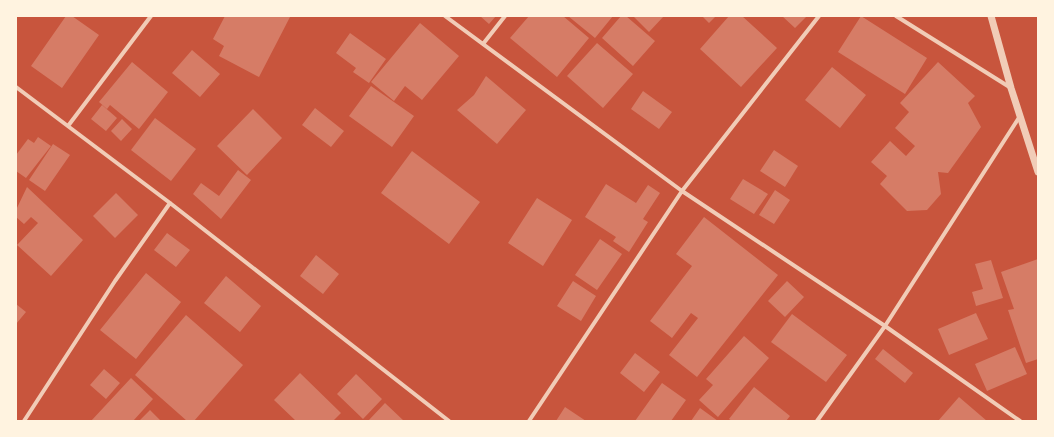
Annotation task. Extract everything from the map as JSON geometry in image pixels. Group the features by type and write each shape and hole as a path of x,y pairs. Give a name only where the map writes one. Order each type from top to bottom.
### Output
{"street":[{"path":"68,126 151,16"},
{"path":"445,16 682,190 885,326 1020,421"},
{"path":"483,44 505,16"},
{"path":"528,421 682,190 819,16"},
{"path":"896,16 1011,88"},
{"path":"991,16 1011,88 1038,172"},
{"path":"16,87 170,203 449,421"},
{"path":"817,421 885,326 1020,116"},
{"path":"24,421 115,281 170,203"}],"building":[{"path":"66,16 72,16 99,35 62,88 31,66"},
{"path":"225,16 290,17 259,77 219,56 224,46 213,39"},
{"path":"480,16 496,16 489,24"},
{"path":"529,16 563,16 589,38 557,77 510,38"},
{"path":"568,16 613,16 595,38"},
{"path":"621,16 626,16 655,41 633,66 602,38"},
{"path":"633,16 664,16 649,32"},
{"path":"702,16 716,16 709,23"},
{"path":"729,16 742,16 777,48 741,87 700,49"},
{"path":"782,16 807,16 795,28"},
{"path":"861,16 927,58 905,94 838,52"},
{"path":"420,23 459,56 422,100 405,86 394,101 371,82"},
{"path":"350,33 386,59 369,83 353,72 356,68 336,53"},
{"path":"597,43 633,74 603,108 567,76"},
{"path":"192,50 220,74 200,97 172,73"},
{"path":"132,62 168,92 139,129 110,105 107,109 99,102"},
{"path":"938,62 975,96 968,103 981,127 948,173 938,172 941,194 927,210 907,211 880,184 887,176 871,162 890,141 906,156 915,146 895,128 909,112 900,103"},
{"path":"832,67 866,95 840,128 805,100"},
{"path":"486,76 526,110 497,144 457,110 474,95"},
{"path":"371,86 414,116 392,147 349,116"},
{"path":"643,91 672,112 659,129 631,109"},
{"path":"102,105 117,118 106,131 91,119"},
{"path":"315,108 344,131 331,147 302,125"},
{"path":"253,109 282,138 247,175 217,146"},
{"path":"155,118 196,149 171,181 131,150"},
{"path":"122,119 132,129 121,141 111,131"},
{"path":"38,137 51,146 26,178 16,171 16,155 28,139 34,143"},
{"path":"53,144 70,155 45,191 29,180"},
{"path":"774,150 798,166 785,187 760,171"},
{"path":"412,151 480,202 449,244 381,193"},
{"path":"238,170 251,180 221,219 193,194 201,183 219,196"},
{"path":"743,179 768,194 754,214 730,199"},
{"path":"606,184 636,203 648,185 660,193 643,219 648,222 629,252 613,241 616,237 585,217"},
{"path":"27,187 83,240 51,276 17,245 38,223 31,217 24,224 16,217 16,210"},
{"path":"775,190 790,200 774,224 759,215"},
{"path":"116,193 138,215 115,238 93,216"},
{"path":"537,198 572,220 543,266 508,243"},
{"path":"704,217 778,275 697,377 669,355 698,318 691,313 672,338 650,321 692,266 676,254"},
{"path":"167,233 190,250 176,267 154,250"},
{"path":"600,239 622,254 597,290 575,275"},
{"path":"316,255 339,274 323,294 300,276"},
{"path":"1038,259 1038,359 1026,363 1008,310 1014,309 1001,272"},
{"path":"991,260 1003,298 976,306 972,292 983,289 975,264"},
{"path":"146,273 181,302 136,359 100,330"},
{"path":"226,276 261,306 240,332 204,303"},
{"path":"573,281 596,296 581,321 557,306"},
{"path":"787,281 804,297 785,317 768,301"},
{"path":"16,304 26,312 16,324"},
{"path":"976,313 988,339 949,355 938,329"},
{"path":"792,314 847,355 826,382 771,342"},
{"path":"186,315 243,365 194,421 187,421 135,375"},
{"path":"744,336 769,358 718,417 699,400 713,385 706,379"},
{"path":"1015,347 1027,374 987,391 975,364"},
{"path":"883,349 913,373 905,383 875,359"},
{"path":"635,353 660,372 644,392 620,373"},
{"path":"104,369 120,383 106,399 90,385"},
{"path":"300,373 341,413 333,421 296,421 274,400"},
{"path":"356,374 382,399 363,419 337,394"},
{"path":"131,378 153,399 133,421 91,421"},
{"path":"662,383 686,400 671,421 635,421"},
{"path":"754,387 790,416 786,421 732,421 729,419"},
{"path":"959,397 987,421 938,421"},
{"path":"385,403 404,421 368,421"},
{"path":"565,407 586,421 556,421"},
{"path":"700,408 718,421 691,421"},
{"path":"150,410 161,421 139,421"}]}
